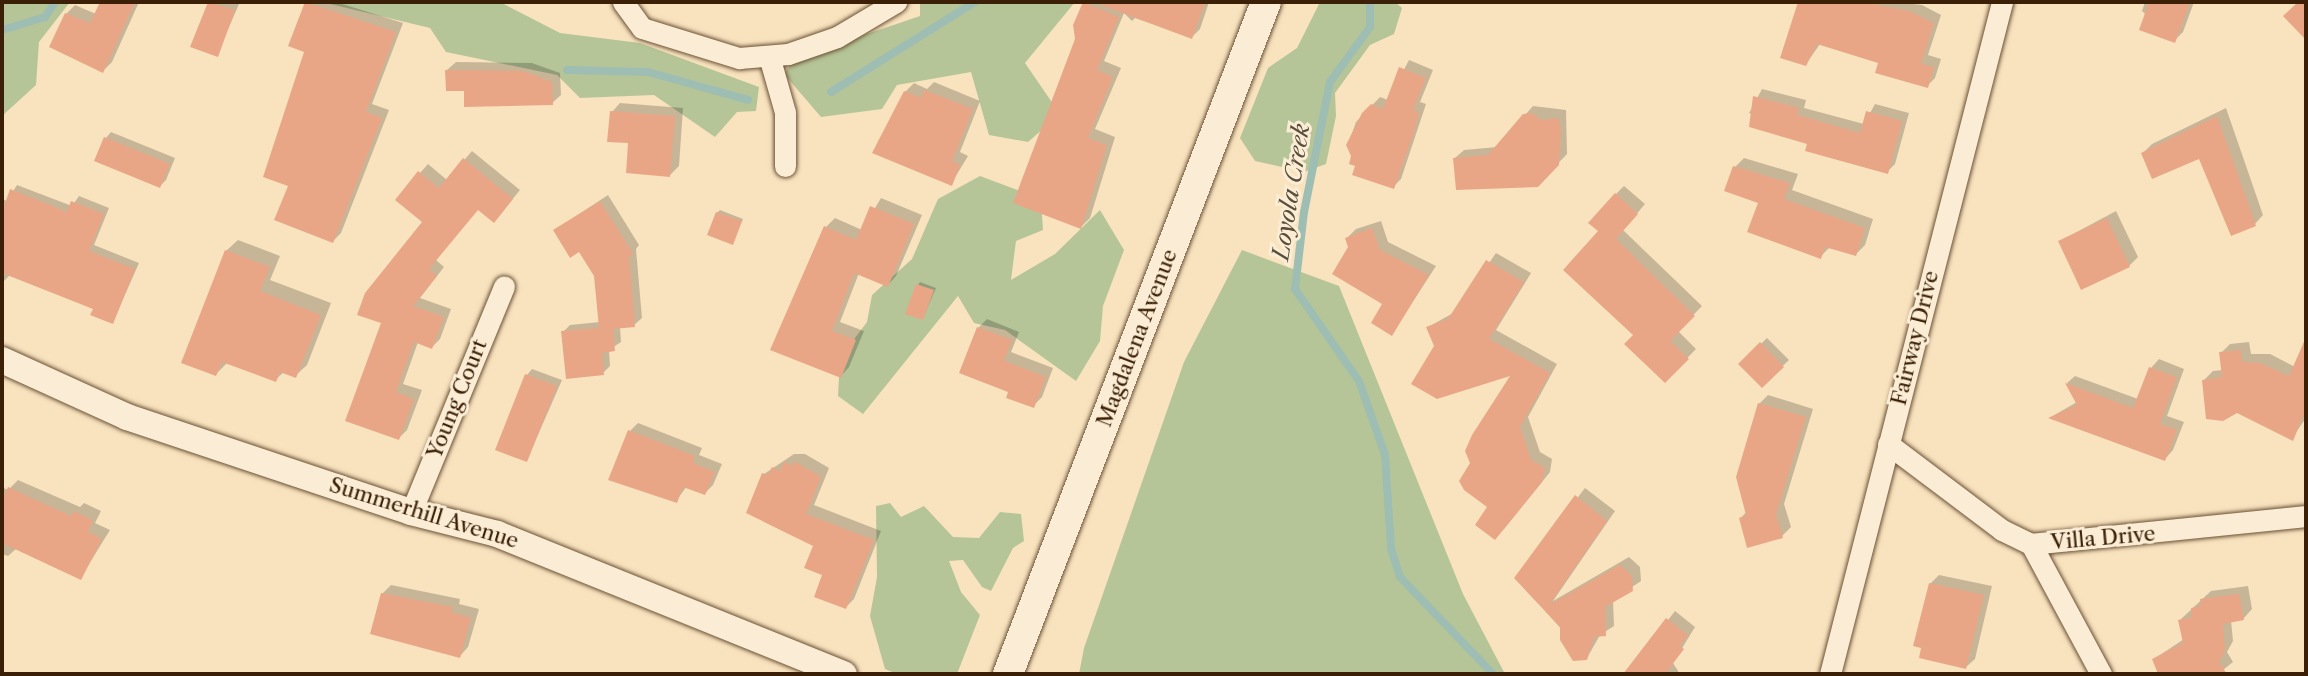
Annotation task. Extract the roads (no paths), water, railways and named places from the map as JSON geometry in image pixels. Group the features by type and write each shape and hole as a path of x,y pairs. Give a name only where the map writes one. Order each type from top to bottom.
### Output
{"main road":[{"name":"Magdalena Avenue","path":"1008,674 1266,2"}],"street":[{"path":"623,2 642,28 739,58 769,55 837,37 896,2"},
{"name":"Fairway Drive","path":"1830,674 2002,2"},
{"path":"769,55 785,111 785,166"},
{"name":"Young Court","path":"411,512 504,286"},
{"name":"Summerhill Avenue","path":"2,360 127,417 411,512 497,534 610,576 844,674"},
{"name":"Villa Drive","path":"1888,444 2002,530 2031,544 2306,516"},
{"path":"2031,544 2101,674"}],"waterway":[{"path":"2,30 45,17 55,2"},
{"path":"831,92 975,2"},
{"name":"Loyola Creek","path":"1370,2 1370,27 1330,82 1304,212 1295,289 1359,381 1385,455 1391,549 1400,577 1493,674"},
{"path":"567,70 648,72 748,100"}]}
